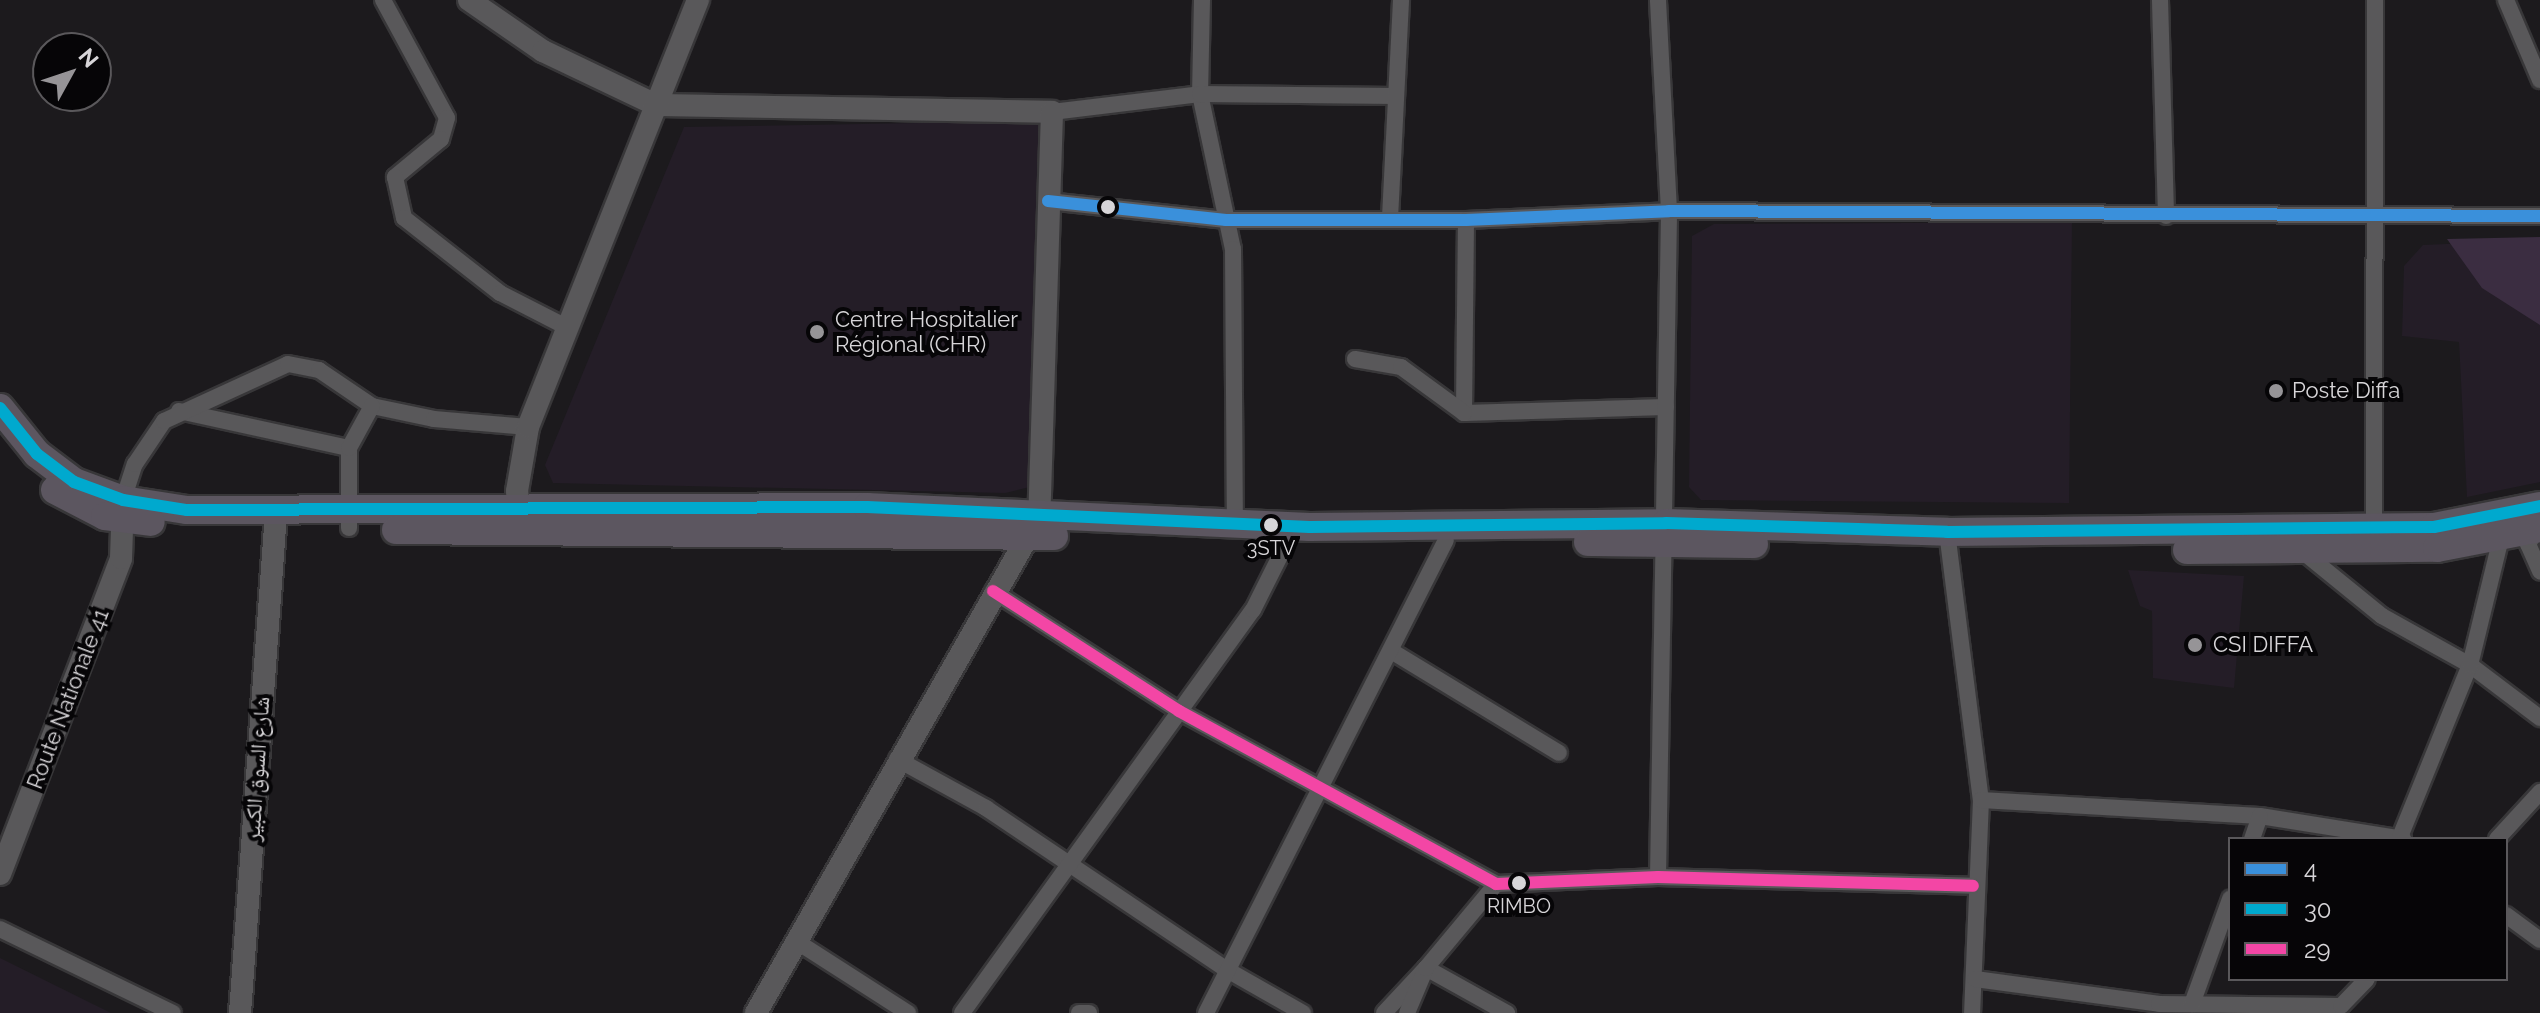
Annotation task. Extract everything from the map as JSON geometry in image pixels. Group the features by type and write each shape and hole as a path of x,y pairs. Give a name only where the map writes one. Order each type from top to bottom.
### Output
{"highway":[{"path":"0,408 37,454 74,482 124,510"},
{"path":"0,437 24,467 62,495 124,510 153,507 276,519 520,523 867,507 1033,526 1287,542 1665,533"},
{"path":"1949,541 2374,530 2506,517 2539,521"},
{"path":"1033,526 1235,522 1310,527 2300,550 2437,548 2501,538 2539,521"}],"street":[{"path":"383,0 447,118 441,139 395,177 404,218 500,293 568,328"},
{"path":"469,0 543,51 656,105 1052,112 1200,94 1396,96"},
{"path":"520,523 528,427 698,0"},
{"path":"1202,0 1200,94 1234,265 1235,522"},
{"path":"1390,218 1401,0"},
{"path":"1658,0 1669,211 1658,877"},
{"path":"2160,0 2166,216"},
{"path":"2374,530 2375,0"},
{"path":"2506,0 2540,80"},
{"path":"756,1013 897,759 1033,526 1052,112"},
{"path":"1048,201 1226,220 1466,220 1669,211 2540,216"},
{"path":"1464,413 1466,220"},
{"path":"1355,359 1401,367 1464,413 1666,407"},
{"path":"124,510 135,464 164,421 179,411 288,364 319,370 372,406 434,419 528,427"},
{"path":"349,520 349,448 372,406"},
{"path":"179,411 349,448"},
{"name":"Route Nationale 41","path":"0,874 121,558 124,510"},
{"name":"شارع السوق الكبير","path":"240,1013 276,519"},
{"path":"2539,521 2528,544 2540,571"},
{"path":"2401,837 2470,665 2501,538"},
{"path":"1206,1013 1320,787 1393,652 1446,540"},
{"path":"1949,541 1981,800 1973,886 1975,979 1972,1013"},
{"path":"962,1013 1253,610 1287,542"},
{"path":"2300,550 2382,616 2470,665 2540,718"},
{"path":"993,591 1179,711 1496,884 1658,877 1973,886"},
{"path":"1393,652 1559,753"},
{"path":"897,759 1071,865 1229,971 1303,1013"},
{"path":"2499,837 2540,792"},
{"path":"1981,800 2260,816 2395,837"},
{"path":"2253,837 2260,816"},
{"path":"1384,1013 1496,884"},
{"path":"2192,1004 2228,905"},
{"path":"2508,916 2540,940"},
{"path":"0,929 173,1013"},
{"path":"796,941 908,1013"},
{"path":"1407,1013 1426,968"},
{"path":"1426,968 1507,1013"},
{"path":"1975,979 2159,1008 2192,1004 2345,1010 2366,981"},
{"path":"1079,1013 1089,1013"}],"shaded area":[{"name":"Centre Hospitalier Régional (CHR)","path":"1039,121 1030,487 1005,493 553,483 545,465 684,127"},
{"path":"2072,222 2069,503 1701,500 1689,487 1692,236 1714,224"},
{"path":"2540,237 2540,325 2482,288 2447,239"},
{"path":"2540,240 2540,482 2467,497 2459,342 2402,336 2404,266 2423,245"},
{"name":"CSI DIFFA","path":"2128,570 2244,576 2234,688 2153,678 2152,611 2140,606"},
{"path":"0,958 111,1013 0,1013"}],"transit line":[{"name":"4","path":"1048,201 1226,220 1466,220 1669,211 2540,216"},
{"name":"30","path":"0,408 37,454 74,482 123,500 187,510 867,507 1310,527 1666,523 1947,532 2434,527 2540,506"},
{"name":"29","path":"993,591 1179,711 1496,884 1658,877 1973,886"}],"place":[{"name":"Centre Hospitalier Régional (CHR)","path":"817,332"},
{"name":"Poste Diffa","path":"2276,391"},
{"name":"3STV","path":"1271,525"},
{"name":"CSI DIFFA","path":"2195,645"},
{"name":"RIMBO","path":"1519,883"}]}
